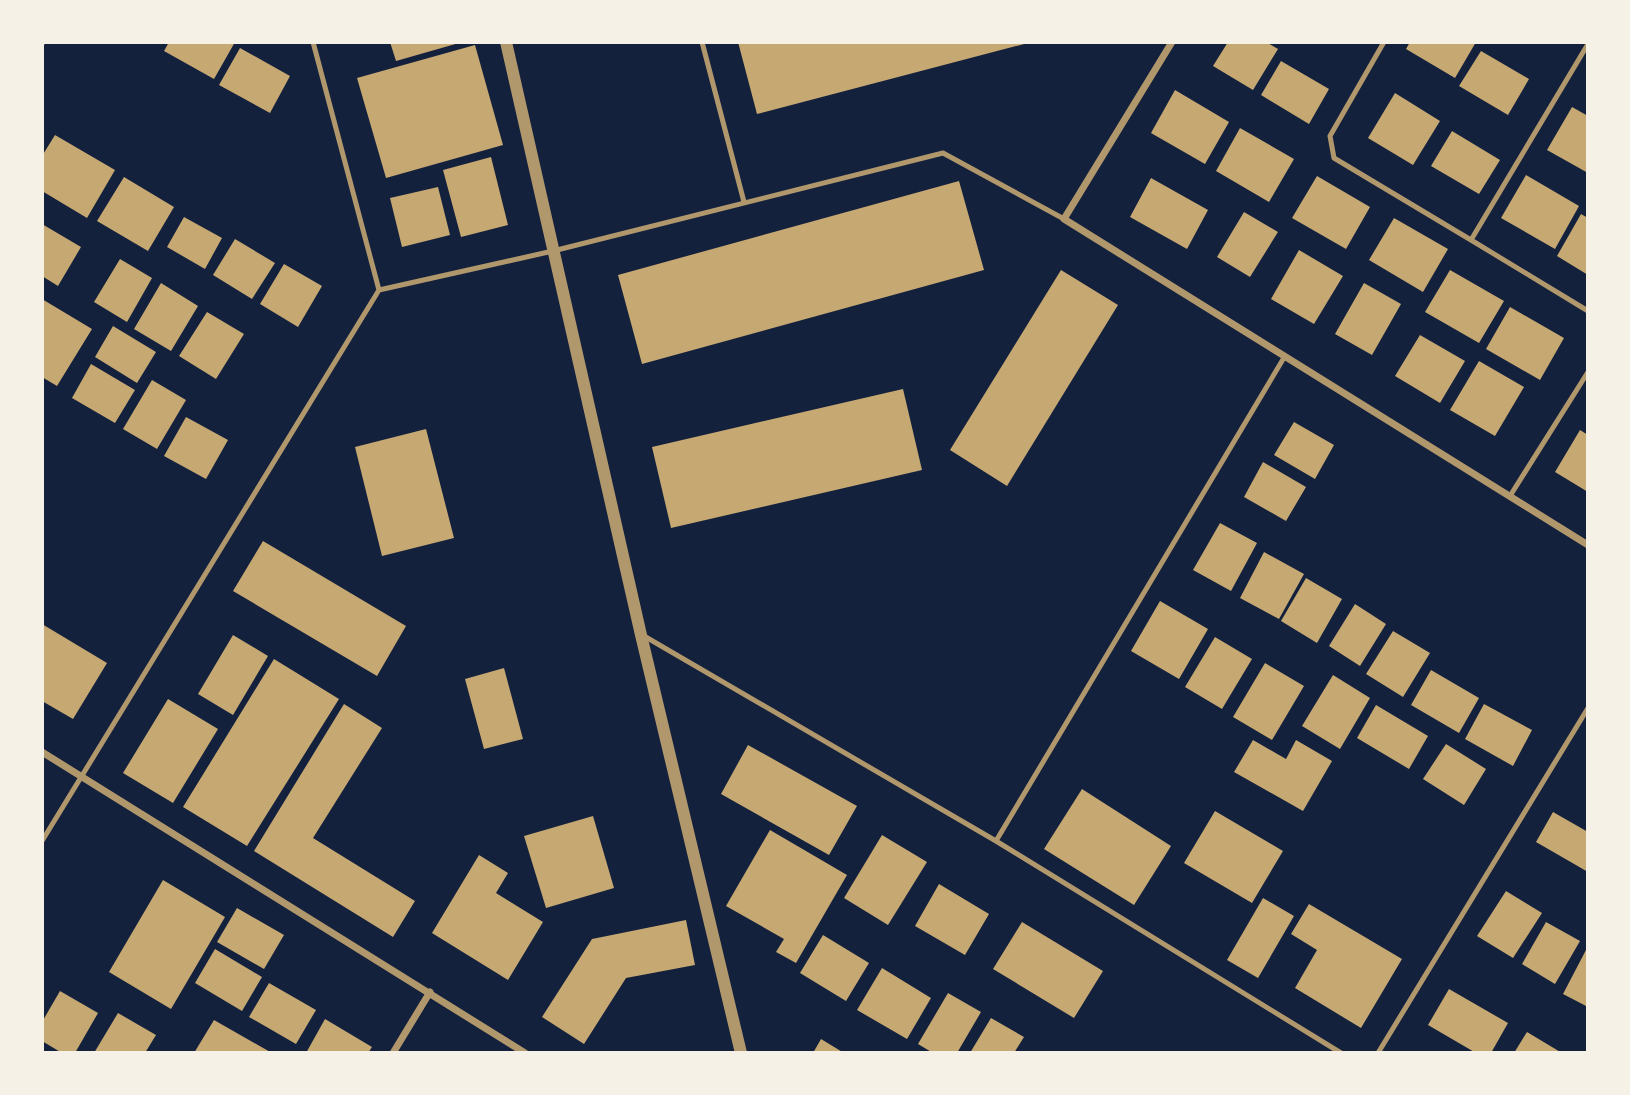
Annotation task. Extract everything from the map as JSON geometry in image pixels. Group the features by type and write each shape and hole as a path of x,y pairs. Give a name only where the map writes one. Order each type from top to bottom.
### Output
{"street":[{"path":"506,42 641,635 741,1053"},
{"path":"1172,42 1064,219 1588,545"},
{"path":"42,752 525,1053"},
{"path":"393,1053 430,992"}],"lane":[{"path":"313,42 379,290"},
{"path":"702,42 744,202"},
{"path":"1384,42 1329,136 1334,158 1588,311"},
{"path":"1471,240 1588,44"},
{"path":"42,841 379,290 552,251 943,153 1064,219"},
{"path":"996,841 1285,356"},
{"path":"1510,496 1588,372"},
{"path":"641,635 996,841 1341,1053"},
{"path":"1378,1053 1588,708"}],"building":[{"path":"169,42 235,42 214,79 164,51"},
{"path":"390,42 459,42 459,43 396,61"},
{"path":"738,42 1028,42 1028,43 757,114"},
{"path":"1228,42 1266,42 1278,49 1253,90 1213,66"},
{"path":"1410,42 1476,42 1455,78 1406,49"},
{"path":"475,45 503,145 386,178 357,78"},
{"path":"240,48 290,76 270,113 219,85"},
{"path":"1481,51 1529,79 1508,115 1459,86"},
{"path":"1281,61 1329,89 1309,124 1261,95"},
{"path":"1175,90 1229,122 1205,164 1151,133"},
{"path":"1395,93 1440,121 1413,165 1368,138"},
{"path":"1572,107 1588,116 1588,173 1547,150"},
{"path":"1240,128 1294,159 1269,202 1216,171"},
{"path":"1452,131 1500,160 1479,194 1431,166"},
{"path":"55,135 115,170 87,218 42,191 42,156"},
{"path":"491,157 508,225 461,237 443,170"},
{"path":"1526,175 1579,206 1555,249 1501,218"},
{"path":"1317,176 1370,207 1346,249 1292,218"},
{"path":"124,177 174,207 148,251 97,221"},
{"path":"1151,178 1208,210 1187,249 1130,217"},
{"path":"959,181 984,270 642,364 618,275"},
{"path":"438,187 450,235 402,247 390,198"},
{"path":"1244,212 1278,232 1250,277 1217,257"},
{"path":"1581,214 1588,218 1588,275 1557,256"},
{"path":"184,217 222,238 205,269 167,247"},
{"path":"1394,218 1448,249 1423,292 1369,260"},
{"path":"42,224 81,247 58,286 42,276"},
{"path":"235,239 275,263 252,299 213,275"},
{"path":"1299,250 1343,276 1314,324 1271,299"},
{"path":"120,259 152,278 127,322 94,302"},
{"path":"284,264 322,286 298,327 260,304"},
{"path":"1061,270 1118,305 1007,486 950,450"},
{"path":"1450,270 1504,301 1479,343 1425,312"},
{"path":"161,283 198,306 171,351 134,329"},
{"path":"1364,283 1401,304 1372,355 1335,334"},
{"path":"42,299 92,329 57,386 42,377"},
{"path":"1510,307 1564,338 1540,380 1486,349"},
{"path":"207,312 244,334 216,379 179,356"},
{"path":"113,326 156,352 137,383 95,357"},
{"path":"1420,335 1465,361 1440,403 1395,376"},
{"path":"1479,361 1524,387 1495,436 1450,410"},
{"path":"91,364 135,390 115,423 72,398"},
{"path":"152,380 186,400 157,449 123,429"},
{"path":"903,389 922,470 671,528 652,447"},
{"path":"186,417 228,440 206,479 164,456"},
{"path":"1294,422 1334,445 1315,479 1274,455"},
{"path":"426,429 454,538 382,556 355,447"},
{"path":"1580,430 1588,435 1588,492 1555,472"},
{"path":"1263,462 1306,487 1286,521 1244,497"},
{"path":"1220,523 1257,543 1231,591 1193,570"},
{"path":"263,541 406,626 377,676 233,591"},
{"path":"1264,552 1304,574 1279,619 1240,598"},
{"path":"1306,578 1342,599 1317,643 1281,621"},
{"path":"1160,601 1208,629 1179,679 1131,651"},
{"path":"1355,604 1386,624 1360,666 1329,646"},
{"path":"42,624 107,663 73,719 42,701"},
{"path":"1393,631 1430,653 1403,697 1366,674"},
{"path":"233,635 268,656 233,715 198,694"},
{"path":"1215,637 1252,659 1222,709 1185,687"},
{"path":"274,659 339,699 247,846 183,807"},
{"path":"1265,663 1304,686 1272,740 1233,717"},
{"path":"504,668 523,739 484,749 465,679"},
{"path":"1431,670 1479,698 1459,733 1411,705"},
{"path":"1333,675 1370,698 1340,749 1302,726"},
{"path":"168,699 218,729 173,803 123,773"},
{"path":"344,704 382,728 313,838 415,901 393,937 254,851"},
{"path":"1484,704 1532,730 1513,766 1465,739"},
{"path":"1376,705 1428,736 1409,769 1357,738"},
{"path":"1253,740 1286,759 1296,740 1332,761 1303,811 1234,772"},
{"path":"1446,744 1486,769 1464,805 1423,779"},
{"path":"748,745 857,806 829,855 721,794"},
{"path":"1082,789 1171,846 1134,905 1044,849"},
{"path":"1215,811 1283,851 1252,903 1184,863"},
{"path":"1553,812 1588,832 1588,872 1536,842"},
{"path":"593,816 614,888 546,908 524,836"},
{"path":"770,830 847,875 796,963 776,952 784,939 726,906"},
{"path":"882,835 927,862 888,925 844,898"},
{"path":"479,855 508,873 496,893 543,922 508,980 432,933"},
{"path":"163,880 225,917 171,1009 109,972"},
{"path":"939,884 989,914 965,955 915,926"},
{"path":"1506,891 1542,913 1513,958 1477,936"},
{"path":"1263,898 1294,916 1258,978 1227,960"},
{"path":"1309,904 1402,959 1361,1028 1295,988 1317,950 1291,934"},
{"path":"237,908 284,935 264,969 217,942"},
{"path":"686,920 695,965 626,978 584,1044 542,1017 592,939"},
{"path":"1022,922 1103,971 1074,1018 993,969"},
{"path":"1546,922 1580,941 1555,984 1522,964"},
{"path":"823,935 869,963 846,1001 800,973"},
{"path":"215,949 262,977 242,1011 195,983"},
{"path":"1586,950 1588,951 1588,1007 1563,994"},
{"path":"882,968 931,998 907,1039 857,1010"},
{"path":"269,983 316,1010 296,1044 249,1017"},
{"path":"1449,989 1508,1023 1491,1053 1476,1053 1428,1025"},
{"path":"60,991 98,1013 75,1053 62,1053 42,1041 42,1022"},
{"path":"948,993 981,1012 957,1053 933,1053 918,1044"},
{"path":"118,1013 156,1035 145,1053 94,1053"},
{"path":"991,1018 1024,1037 1014,1053 970,1053"},
{"path":"325,1019 372,1047 368,1053 306,1053"},
{"path":"214,1020 272,1053 194,1053"},
{"path":"1527,1032 1562,1053 1514,1053"},
{"path":"821,1039 844,1053 813,1053"}]}
